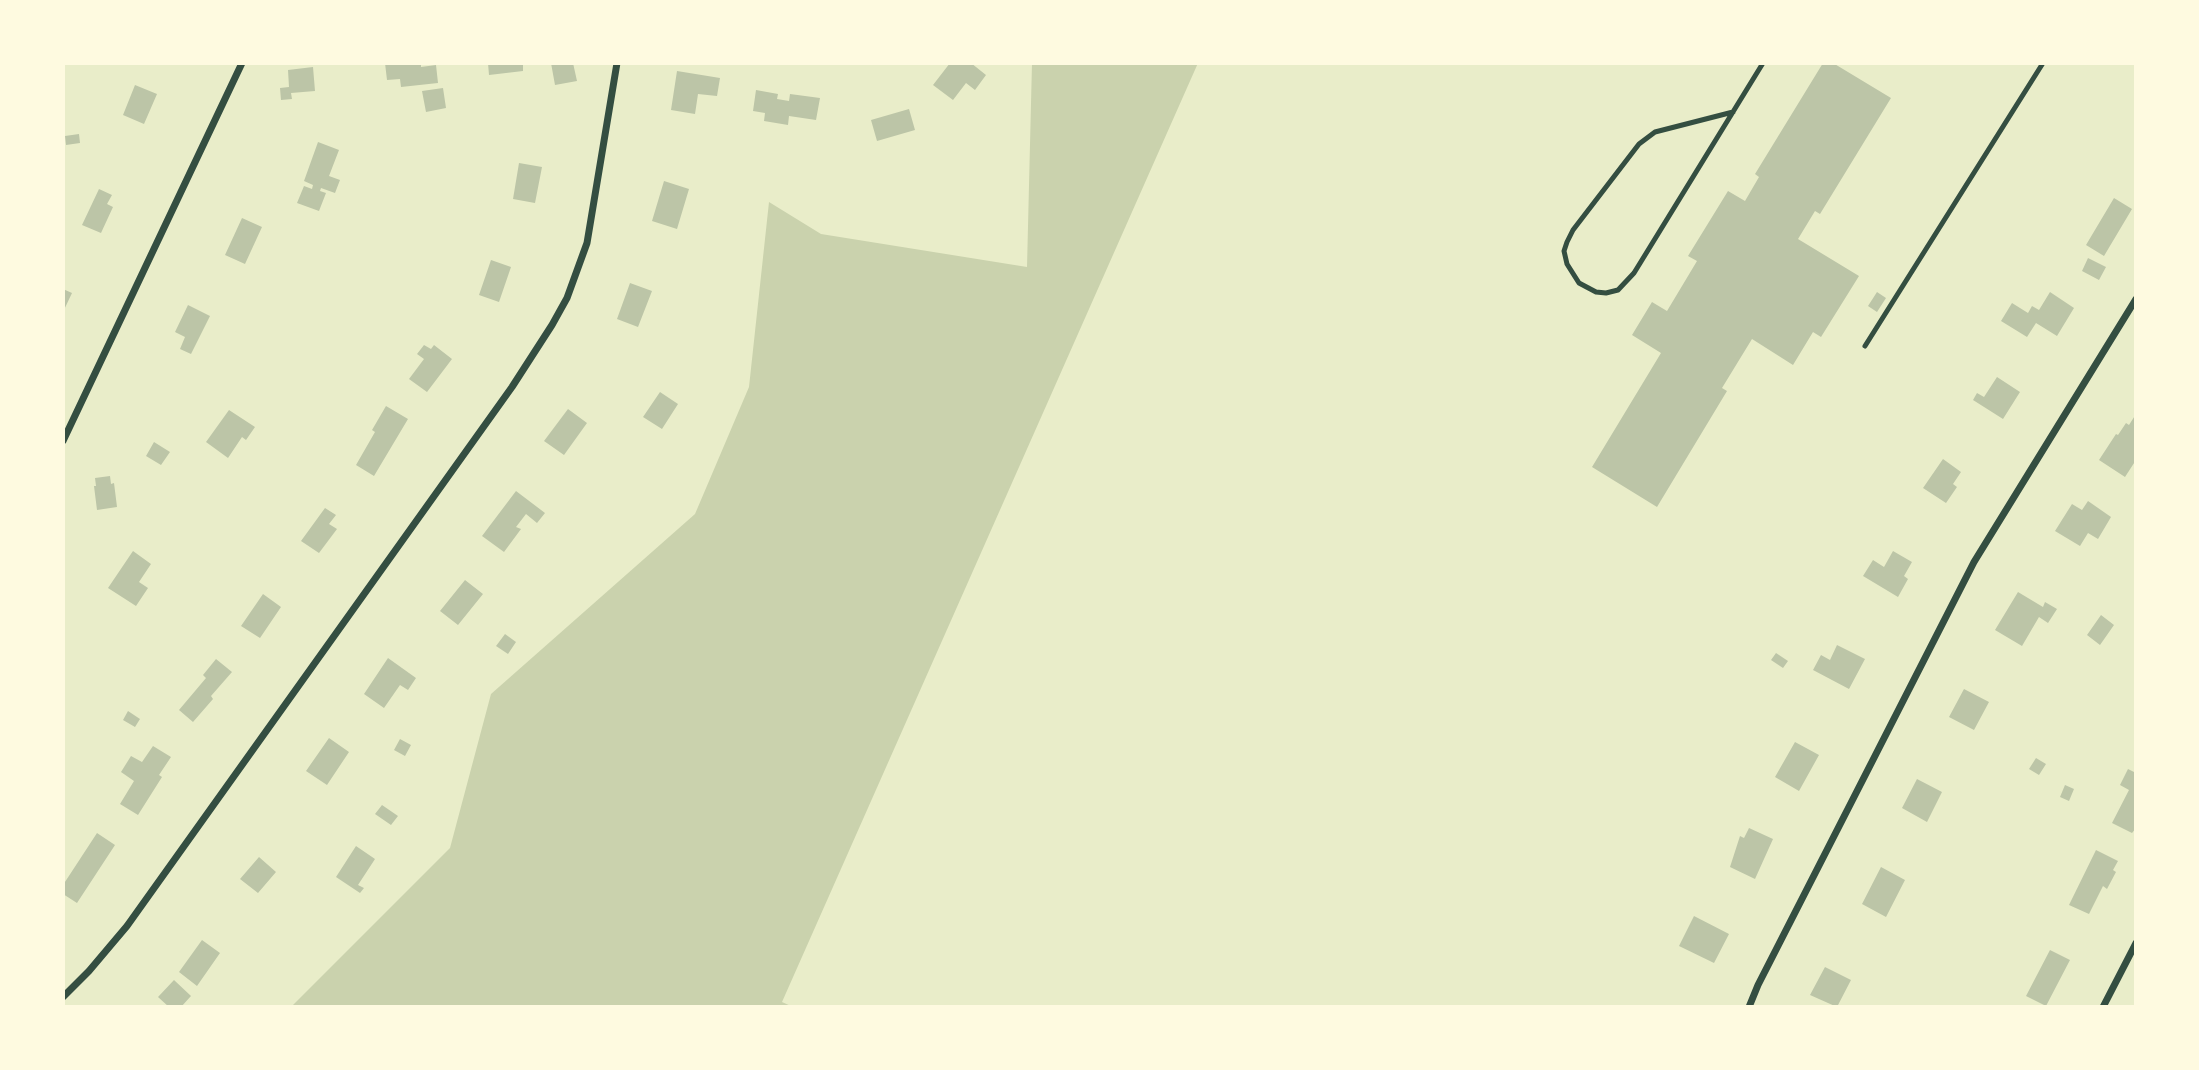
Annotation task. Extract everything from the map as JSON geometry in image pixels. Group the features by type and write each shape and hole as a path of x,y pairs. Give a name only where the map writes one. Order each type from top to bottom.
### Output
{"street":[{"path":"63,441 242,63"},
{"path":"63,998 127,926 512,387 552,325 567,298 587,243 617,63"},
{"path":"1749,1007 1974,562 2136,299"},
{"path":"2103,1007 2136,943"}],"lane":[{"path":"1733,112 1656,132 1639,144 1573,230 1567,242 1564,251 1567,264 1579,283 1596,292 1606,293 1618,290 1634,274 1763,63"},
{"path":"1866,346 2043,63"}],"green space":[{"path":"1032,63 1198,63 782,1002 793,1007 291,1007 450,848 491,694 695,514 749,387 769,202 821,234 1027,267"}],"building":[{"path":"385,63 421,63 421,67 436,65 438,83 401,87 400,79 387,80"},
{"path":"488,63 523,63 523,71 489,75"},
{"path":"551,63 573,63 577,81 555,85"},
{"path":"950,63 971,63 986,75 975,90 966,83 953,100 933,85"},
{"path":"1823,63 1833,63 1891,98 1820,214 1815,211 1798,239 1859,276 1821,337 1813,332 1793,365 1752,339 1722,388 1727,391 1657,507 1592,467 1661,353 1632,335 1652,302 1667,311 1697,261 1688,256 1728,191 1745,201 1759,177 1755,174"},
{"path":"313,67 315,91 291,93 292,99 281,100 280,88 289,87 288,70"},
{"path":"677,71 720,78 717,96 698,94 695,114 671,110"},
{"path":"135,85 157,94 144,124 123,115"},
{"path":"443,88 446,108 426,112 422,91"},
{"path":"756,90 778,94 777,99 789,101 790,94 820,98 816,120 789,116 788,125 764,121 765,113 753,111"},
{"path":"909,109 915,130 877,141 871,120"},
{"path":"79,134 80,143 66,145 65,136"},
{"path":"318,142 339,150 329,176 340,180 335,193 321,188 320,191 326,193 319,211 297,203 304,186 312,189 313,185 304,181"},
{"path":"519,163 542,167 535,203 513,199"},
{"path":"664,181 689,189 677,229 652,221"},
{"path":"99,189 112,195 107,204 113,207 101,233 82,225"},
{"path":"2114,198 2132,209 2104,256 2086,245"},
{"path":"242,218 262,227 245,264 225,255"},
{"path":"2088,258 2106,267 2099,280 2082,271"},
{"path":"491,260 511,267 499,302 479,295"},
{"path":"630,283 652,291 638,327 617,319"},
{"path":"63,289 72,293 63,312"},
{"path":"1877,292 1886,298 1877,312 1868,306"},
{"path":"2050,292 2074,308 2057,336 2036,323 2027,337 2001,321 2012,303 2028,313 2032,306 2039,310"},
{"path":"188,305 210,316 191,354 180,349 185,337 175,332"},
{"path":"424,345 431,349 434,345 452,359 427,392 409,379 424,359 417,354"},
{"path":"1997,377 2020,392 2003,419 1973,400 1977,393 1984,397"},
{"path":"660,392 678,404 662,429 643,417"},
{"path":"386,406 408,419 374,476 356,465"},
{"path":"568,409 587,423 564,455 544,441"},
{"path":"229,410 255,427 246,440 242,437 228,458 206,442"},
{"path":"2136,414 2136,460 2125,477 2099,460 2116,434 2118,435 2126,423 2129,425"},
{"path":"154,442 170,452 161,465 146,456"},
{"path":"1943,459 1961,472 1953,484 1957,487 1946,503 1923,488"},
{"path":"110,476 111,484 114,483 117,507 97,510 95,478"},
{"path":"516,491 545,513 537,523 526,514 516,527 521,529 504,552 482,536"},
{"path":"2088,501 2111,517 2098,539 2088,533 2080,546 2055,531 2072,504 2082,510"},
{"path":"325,508 336,515 329,524 337,529 319,553 301,541"},
{"path":"133,551 151,564 139,582 148,588 136,606 108,588"},
{"path":"1893,551 1912,562 1904,576 1908,579 1898,597 1863,576 1873,560 1884,567"},
{"path":"465,580 483,594 458,625 440,611"},
{"path":"2018,592 2043,607 2045,602 2057,609 2048,623 2039,617 2022,646 1995,630"},
{"path":"263,594 281,607 260,638 241,626"},
{"path":"2101,615 2114,625 2100,645 2087,635"},
{"path":"505,634 516,642 508,654 496,646"},
{"path":"1837,645 1865,659 1849,689 1813,670 1821,655 1830,660"},
{"path":"1776,653 1788,661 1783,668 1771,660"},
{"path":"388,658 416,678 408,690 400,685 384,708 364,694"},
{"path":"216,659 232,672 193,722 179,710 206,678 203,675"},
{"path":"1964,689 1989,702 1974,730 1949,717"},
{"path":"128,711 140,719 135,727 123,720"},
{"path":"329,738 349,752 327,785 306,771"},
{"path":"400,739 411,745 405,756 394,750"},
{"path":"1795,742 1819,755 1799,791 1775,777"},
{"path":"153,746 171,757 138,815 120,804 134,781 121,772 131,756 142,762"},
{"path":"2036,758 2046,764 2039,775 2029,769"},
{"path":"2128,769 2136,773 2136,828 2132,833 2112,823 2129,790 2120,785"},
{"path":"1917,779 1942,792 1927,822 1902,808"},
{"path":"2065,785 2074,789 2069,801 2060,797"},
{"path":"382,805 398,816 391,825 375,814"},
{"path":"1749,828 1773,839 1755,879 1730,867 1740,836 1744,838"},
{"path":"97,833 115,845 77,903 63,894 63,885"},
{"path":"356,846 375,859 358,885 364,888 360,893 336,877"},
{"path":"2096,850 2118,861 2113,870 2116,872 2107,889 2103,886 2089,914 2069,905"},
{"path":"259,857 276,872 258,893 240,879"},
{"path":"1881,867 1905,880 1886,917 1862,904"},
{"path":"1694,916 1729,934 1714,963 1679,946"},
{"path":"202,940 220,953 197,986 179,972"},
{"path":"2050,950 2070,960 2046,1006 2026,996"},
{"path":"1825,967 1851,980 1837,1007 1810,995"},
{"path":"174,980 191,996 181,1007 169,1007 158,997"}]}
